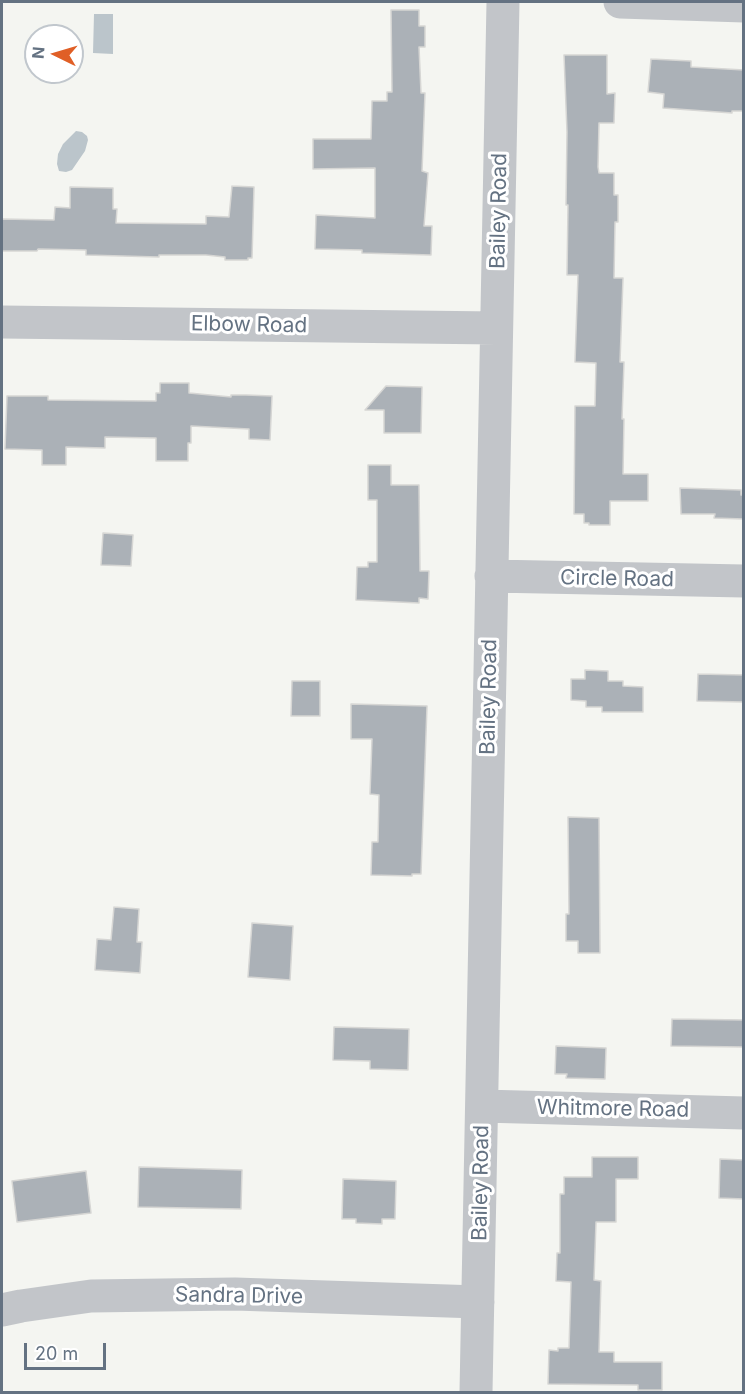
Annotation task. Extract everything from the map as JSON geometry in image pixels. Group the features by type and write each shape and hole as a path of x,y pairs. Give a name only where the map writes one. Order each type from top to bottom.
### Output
{"street":[{"name":"Bailey Road","path":"476,1392 503,2"},
{"path":"620,2 744,6"},
{"name":"Elbow Road","path":"2,321 496,328"},
{"name":"Circle Road","path":"491,576 744,581"},
{"name":"Whitmore Road","path":"482,1106 744,1113"},
{"name":"Sandra Drive","path":"2,1311 21,1306 92,1296 235,1294 478,1302"}],"shaded area":[{"path":"94,14 113,14 113,54 93,53"},
{"path":"76,131 87,136 85,151 72,170 59,171 58,154 63,144"}],"building":[{"path":"391,10 419,10 419,26 425,26 425,47 419,47 421,93 425,93 422,171 428,173 424,226 432,226 431,255 315,249 316,215 375,218 375,168 313,169 313,139 371,139 372,101 387,101 387,92 392,92"},
{"path":"564,55 607,55 607,94 615,93 614,123 599,123 598,167 599,173 614,173 614,195 618,195 614,278 623,278 620,362 624,362 623,474 648,474 648,501 610,501 610,525 589,525 589,523 584,523 584,514 574,514 575,406 595,406 596,363 575,362 578,275 567,275 568,205 566,205 567,132"},
{"path":"651,59 691,61 691,67 744,70 744,111 732,111 732,113 663,108 664,94 648,92"},
{"path":"232,186 254,187 252,258 248,260 225,260 225,257 206,255 159,255 159,257 86,255 86,250 2,251 2,219 54,220 55,207 70,208 70,187 113,188 113,209 117,209 116,223 206,224 206,216 229,217"},
{"path":"160,383 189,383 189,393 231,397 231,395 272,396 270,440 249,439 249,429 191,426 188,461 156,461 156,438 105,437 105,448 66,447 66,465 42,465 42,450 5,449 7,396 48,396 48,400 156,401 156,393 160,393"},
{"path":"386,386 422,387 421,433 384,433 384,410 365,410"},
{"path":"368,465 391,465 391,485 419,485 420,571 429,571 428,599 419,598 419,603 356,600 357,567 368,567 368,562 377,562 377,500 368,500"},
{"path":"680,488 741,490 741,495 744,495 744,519 714,518 715,514 681,514"},
{"path":"103,533 133,535 131,566 101,565"},
{"path":"585,670 608,671 608,681 623,681 623,686 643,687 643,712 602,712 602,707 586,707 586,701 571,700 571,679 585,679"},
{"path":"698,674 744,675 744,702 697,701"},
{"path":"292,681 320,681 320,716 291,716"},
{"path":"351,704 427,706 421,874 412,874 412,876 371,875 372,842 378,842 379,795 370,794 372,739 351,739"},
{"path":"568,817 599,818 600,953 578,953 578,941 566,941 566,914 569,914"},
{"path":"114,907 139,909 137,942 142,942 140,973 95,970 97,939 111,940"},
{"path":"252,923 293,926 290,980 248,977"},
{"path":"672,1019 744,1020 744,1047 671,1046"},
{"path":"334,1027 409,1029 408,1070 370,1069 370,1061 333,1060"},
{"path":"556,1046 606,1048 605,1079 566,1078 567,1074 555,1074"},
{"path":"592,1157 638,1157 638,1179 616,1179 616,1222 596,1222 594,1280 601,1281 599,1352 614,1352 614,1362 662,1362 662,1390 638,1390 638,1385 548,1384 549,1350 558,1351 558,1348 569,1348 571,1282 556,1281 557,1253 560,1253 560,1194 564,1194 564,1177 592,1177"},
{"path":"720,1159 744,1160 744,1199 719,1198"},
{"path":"139,1167 242,1170 241,1209 138,1207"},
{"path":"86,1171 91,1213 17,1222 12,1181"},
{"path":"343,1179 396,1181 395,1219 382,1219 382,1224 356,1223 356,1219 342,1219"}]}
